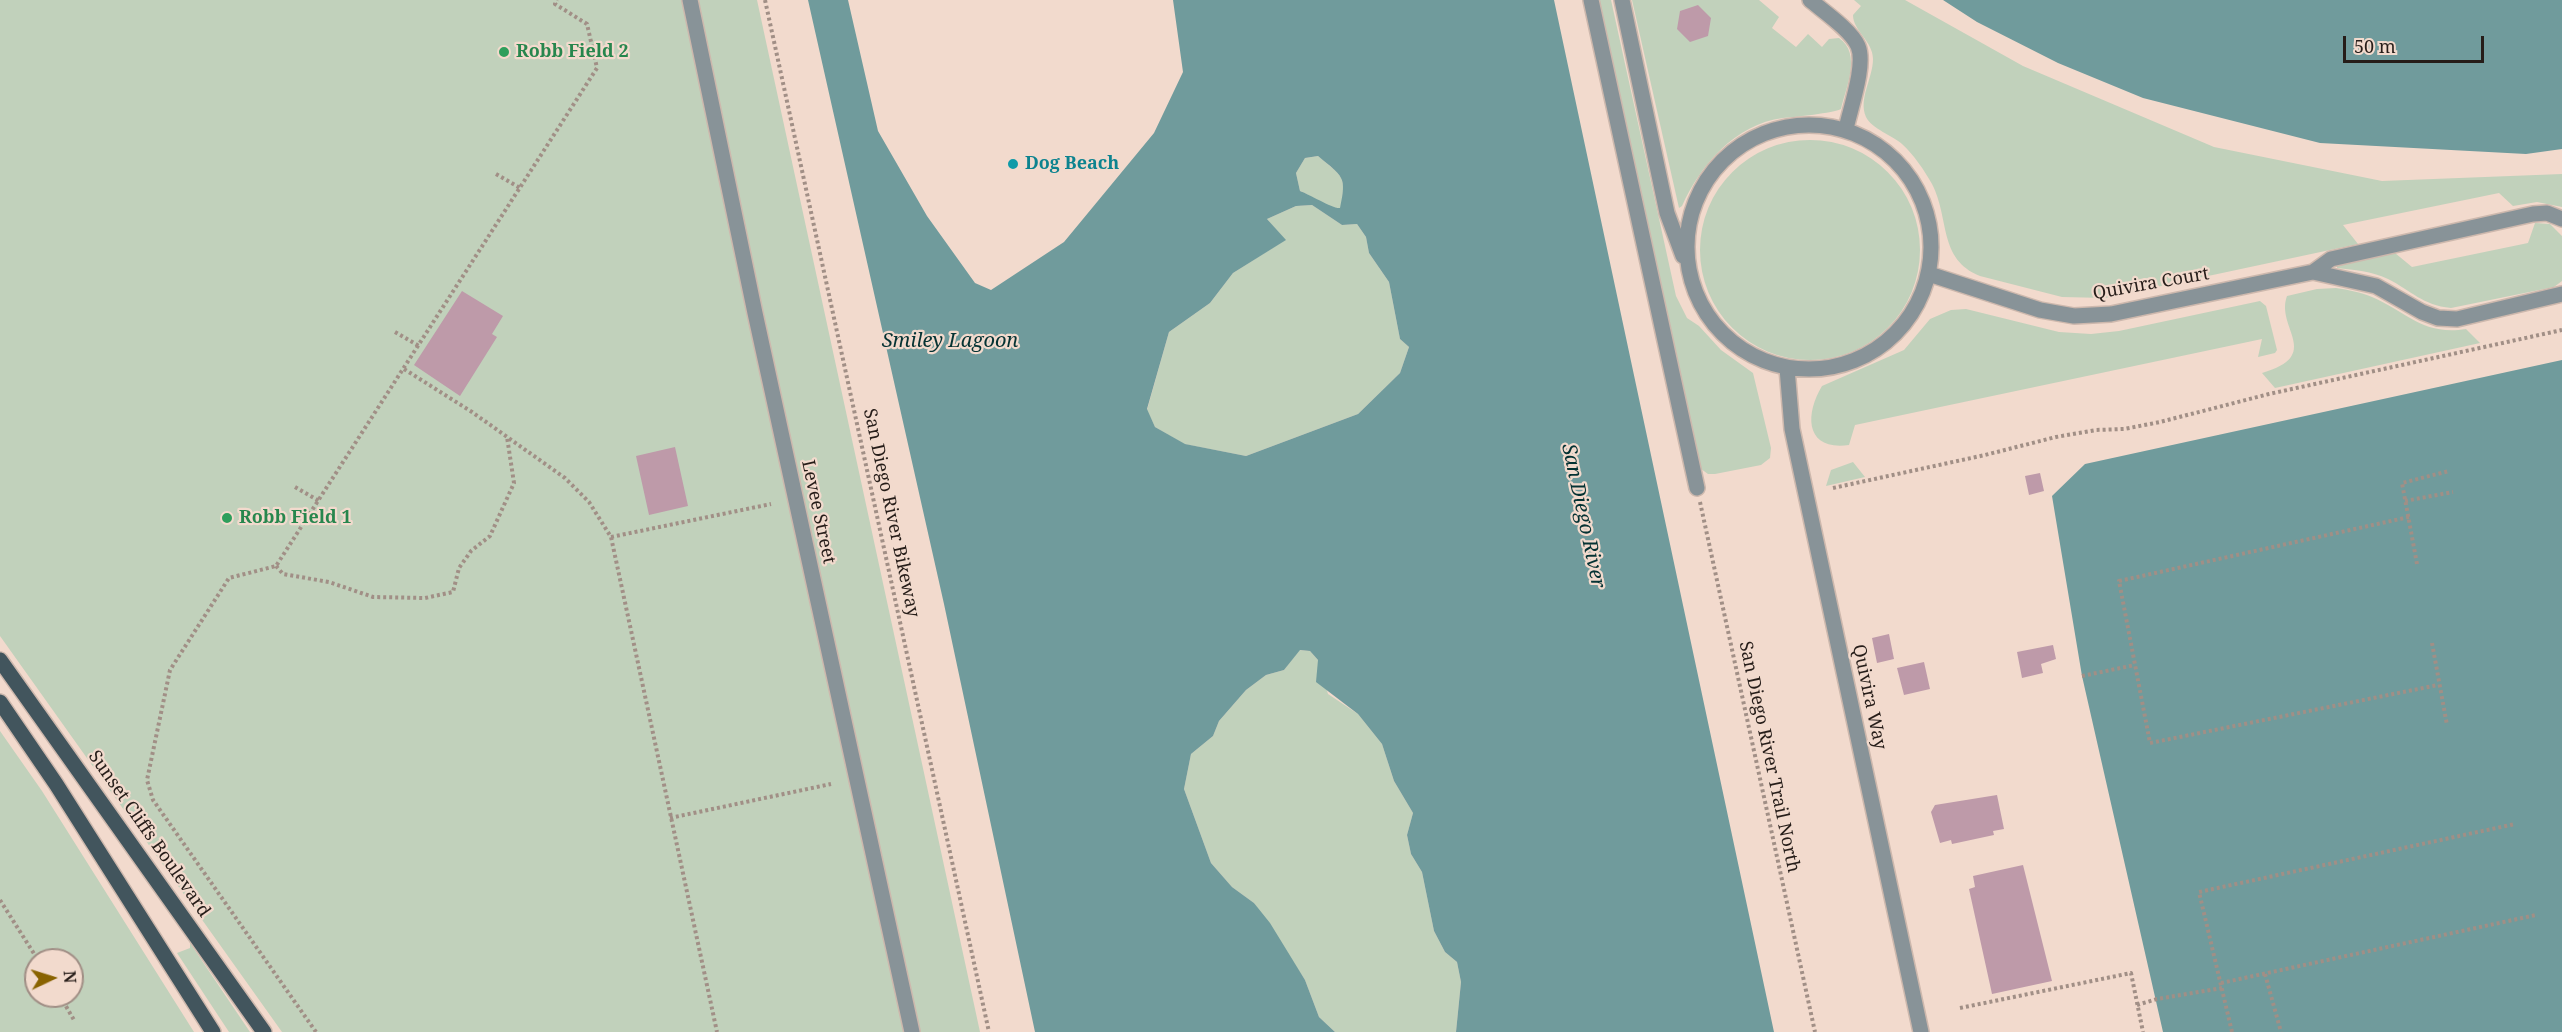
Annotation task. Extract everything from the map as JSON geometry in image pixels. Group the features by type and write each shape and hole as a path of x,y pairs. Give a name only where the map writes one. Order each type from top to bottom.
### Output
{"main road":[{"name":"Sunset Cliffs Boulevard","path":"0,660 264,1032"},
{"path":"0,702 62,794 213,1032"}],"street":[{"name":"Levee Street","path":"690,0 755,313 912,1032"},
{"path":"1591,0 1697,488"},
{"path":"1622,0 1667,213 1688,271 1701,305 1723,335 1753,357 1787,369 1818,370 1839,366 1877,350 1906,321 1918,303 1929,274 1931,237 1923,202 1910,178 1905,170 1878,145 1845,129 1810,124 1774,129 1741,144 1714,168 1696,199 1687,234 1688,271"},
{"path":"1810,0 1840,26 1858,46 1860,65 1845,129"},
{"path":"2313,272 2331,259 2533,214 2547,213 2562,219"},
{"path":"2313,272 2376,286 2422,312 2438,318 2457,318 2562,294"},
{"name":"Quivira Court","path":"1929,274 2040,310 2074,316 2111,314 2313,272"},
{"name":"Quivira Way","path":"1787,369 1792,429 1921,1032"}],"path":[{"path":"316,1032 153,800 147,780 170,670 230,578 276,566 597,68 587,24 555,4 557,0"},
{"name":"San Diego River Bikeway","path":"765,0 989,1032"},
{"path":"496,174 520,188"},
{"path":"1833,488 1986,455 2056,437 2160,422 2269,394 2562,330"},
{"path":"395,332 419,346"},
{"path":"404,369 507,437 573,486 589,501 611,537 717,1032"},
{"path":"276,566 283,574 329,582 373,597 425,598 453,592 459,568 471,551 490,536 514,483 507,437"},
{"path":"2417,564 2402,483 2449,471"},
{"path":"295,487 319,501"},
{"name":"San Diego River Trail North","path":"1697,488 1815,1032"},
{"path":"2405,501 2453,492"},
{"path":"611,537 771,504"},
{"path":"2409,517 2119,581 2150,743 2438,685"},
{"path":"2432,643 2447,725"},
{"path":"2082,676 2135,664"},
{"path":"670,818 831,783"},
{"path":"2232,1032 2199,892 2516,824"},
{"path":"0,900 30,948"},
{"path":"2137,1005 2265,974 2536,915"},
{"path":"1960,1008 2131,973 2143,1032"},
{"path":"2265,974 2281,1032"},
{"path":"67,1008 74,1020"}],"green space":[{"path":"0,0 757,0 980,1032 282,1032 0,636"},
{"path":"1596,0 1611,0 1676,296 1687,318 1699,326 1721,350 1753,373 1771,448 1770,458 1761,465 1715,474 1708,474 1697,466"},
{"path":"1632,0 1759,0 1779,17 1772,28 1796,47 1808,34 1822,47 1829,39 1839,38 1850,53 1851,62 1849,81 1841,109 1766,122 1735,138 1709,162 1679,208"},
{"path":"1854,0 1905,0 2023,66 2214,147 2382,181 2562,174 2562,207 2537,202 2513,206 2499,193 2343,225 2358,244 2105,298 2062,297 1980,276 1967,269 1951,249 1938,197 1911,153 1898,141 1873,125 1866,117 1864,103 1873,59 1870,47 1854,21 1853,15 1861,6"},
{"path":"1799,140 1821,140 1852,148 1888,172 1912,208 1920,239 1920,261 1912,292 1888,328 1852,352 1821,360 1799,360 1758,347 1740,335 1725,320 1708,292 1700,261 1700,239 1713,198 1725,180 1740,165 1768,148"},
{"path":"1318,156 1341,178 1343,189 1341,208 1326,205 1300,191 1296,173 1305,158"},
{"path":"1312,205 1342,225 1357,224 1366,237 1369,253 1389,282 1400,339 1409,347 1400,373 1358,414 1246,456 1184,444 1155,427 1147,410 1169,332 1210,303 1233,273 1285,240 1267,219 1296,206"},
{"path":"2535,223 2550,224 2562,236 2562,281 2554,287 2451,308 2425,301 2382,276 2337,268 2337,265 2395,253 2412,267 2528,243"},
{"path":"2336,288 2372,297 2427,326 2451,330 2466,329 2480,343 2275,388 2262,373 2280,366 2290,358 2294,349 2285,308 2287,296 2317,289"},
{"path":"2260,301 2266,306 2277,350 2275,353 2258,357 2262,339 1855,425 1849,445 1824,443 1813,429 1811,419 1813,409 1822,386 1904,350 1930,319 1951,310 1966,309 2059,332 2091,334 2119,331"},
{"path":"1853,462 1865,477 1826,486 1831,470"},
{"path":"1299,650 1310,651 1318,660 1328,694 1358,714 1382,744 1394,781 1413,813 1407,835 1411,854 1422,872 1434,931 1445,952 1457,962 1461,982 1456,1032 1335,1032 1319,1017 1305,980 1254,903 1232,887 1211,863 1184,789 1191,754 1213,736 1219,721 1246,690 1266,675 1284,670"},
{"path":"0,731 42,791 194,1032 0,1032"},
{"path":"190,943 250,1032 229,1032 177,953 190,948"}],"water":[{"path":"808,0 848,0 878,131 927,216 975,283 991,290 1064,242 1154,133 1183,72 1173,0 1554,0 1774,1032 1456,1032 1461,982 1457,962 1445,952 1434,931 1422,872 1411,854 1407,835 1413,813 1394,781 1382,744 1358,714 1316,682 1318,660 1310,651 1300,650 1284,670 1266,675 1246,690 1219,721 1213,736 1191,754 1184,789 1211,863 1232,887 1254,903 1270,923 1305,980 1319,1017 1335,1032 1035,1032 944,604","holes":["1318,156 1341,178 1343,189 1340,208 1300,191 1296,173 1305,158","1312,205 1342,225 1357,224 1366,237 1369,253 1389,282 1400,339 1409,347 1400,373 1358,414 1246,456 1185,444 1155,427 1147,409 1169,332 1210,303 1233,273 1286,240 1267,219 1296,206"]},
{"path":"1943,0 2562,0 2562,149 2526,154 2320,143 2143,98 2058,63 1977,22"},
{"path":"2562,360 2562,1032 2163,1032 2082,676 2052,496 2085,464"}],"building":[{"path":"1698,5 1711,18 1708,36 1690,42 1677,29 1680,11"},
{"path":"462,291 503,316 492,334 497,337 460,396 414,365"},
{"path":"675,447 688,506 649,515 636,456"},
{"path":"2040,473 2044,491 2029,495 2025,476"},
{"path":"1889,634 1894,659 1877,663 1872,638"},
{"path":"2053,645 2056,659 2041,664 2043,673 2022,678 2017,652"},
{"path":"1924,662 1930,689 1904,695 1897,668"},
{"path":"1997,795 2004,829 1993,831 1994,835 1952,844 1951,840 1940,843 1931,812 1935,805"},
{"path":"2023,865 2052,981 1992,994 1969,889 1975,887 1973,876"}],"place":[{"name":"Robb Field 2","path":"504,52"},
{"name":"Dog Beach","path":"1013,164"},
{"name":"Robb Field 1","path":"227,518"}],"water label":[{"name":"Smiley Lagoon","path":"950,341"},
{"name":"San Diego River","path":"1583,516"}]}
